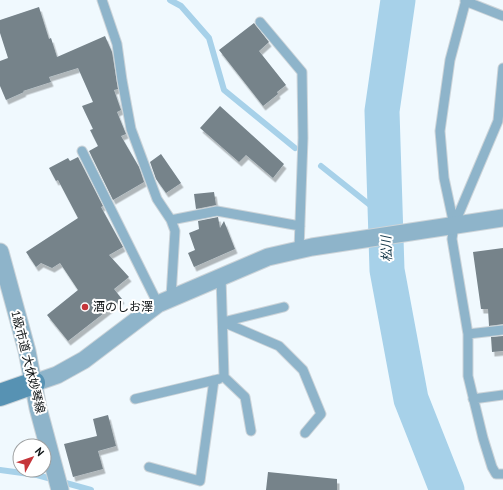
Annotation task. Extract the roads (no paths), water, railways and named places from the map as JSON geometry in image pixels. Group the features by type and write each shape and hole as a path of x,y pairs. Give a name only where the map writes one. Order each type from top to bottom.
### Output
{"street":[{"path":"0,395 57,375 84,360 165,301 268,257 321,245 503,218"},
{"name":"1級市道 大休妙琴線","path":"0,252 27,351 38,408 60,490"}],"lane":[{"path":"102,0 117,44 131,129 157,199 171,220 175,231 165,301"},
{"path":"503,16 466,1 450,60 440,130 447,226 452,239 468,334 468,376 492,467 496,474 503,474"},
{"path":"260,22 302,72 303,138 299,250"},
{"path":"447,226 499,130 498,121 503,68"},
{"path":"82,151 165,301"},
{"path":"171,220 217,210 300,226"},
{"path":"221,277 224,377 245,397 251,431"},
{"path":"223,322 284,307"},
{"path":"223,322 279,346 303,370 320,414 306,433"},
{"path":"468,334 503,330"},
{"path":"135,399 224,377"},
{"path":"149,467 200,481 214,380"},
{"path":"473,399 503,394"}],"waterway":[{"path":"170,0 181,6 209,38 224,90 295,148"},
{"name":"松川","path":"398,0 382,111 387,270 411,399 447,490"},
{"path":"321,166 385,217"},
{"path":"0,470 37,475 91,490"}],"place":[{"name":"酒のしお澤","path":"85,307"}]}
